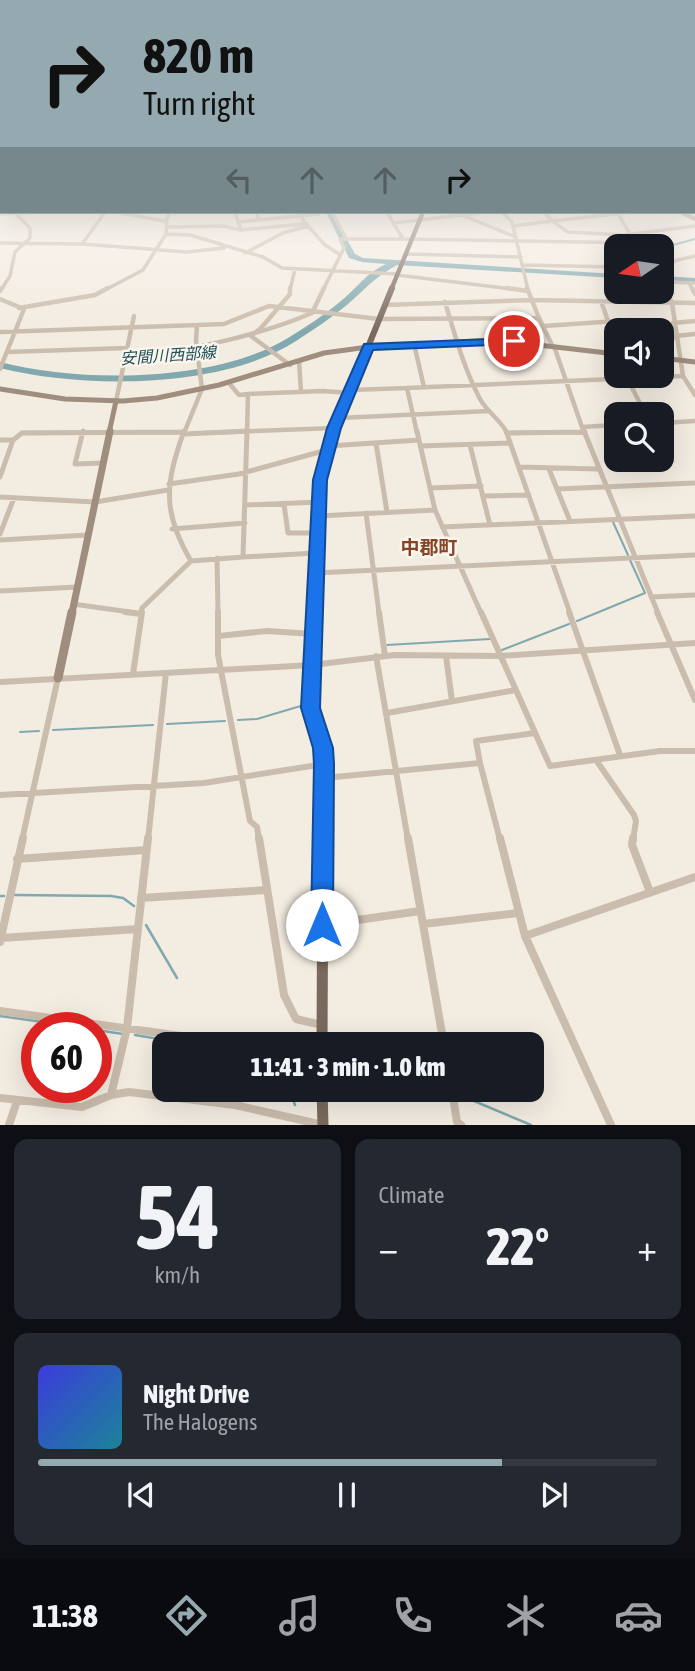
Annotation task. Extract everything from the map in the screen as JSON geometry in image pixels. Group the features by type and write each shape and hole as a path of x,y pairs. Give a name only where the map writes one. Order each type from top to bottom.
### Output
{"main road":[{"path":"322,1032 324,764 323,748 311,710 320,480 334,428 416,228"},
{"path":"322,1102 323,1125"}],"street":[{"path":"0,290 10,276 13,254 24,243 29,242 30,228"},
{"path":"82,244 93,228"},
{"path":"19,308 95,295 138,274 166,234 167,228"},
{"path":"234,228 261,228"},
{"path":"244,253 297,228"},
{"path":"310,228 325,245 339,254"},
{"path":"340,228 344,238"},
{"path":"398,228 403,239"},
{"path":"491,228 517,239"},
{"path":"514,228 531,300 553,346 597,469 695,700"},
{"path":"563,228 568,232 630,234 675,228"},
{"path":"627,228 630,234"},
{"path":"166,234 190,235 225,248 263,257 280,268 377,273 400,269 528,291"},
{"path":"123,360 197,349 251,336 315,311 331,271 344,248 340,239 344,238 517,239 604,243"},
{"path":"0,243 82,244 187,252 225,248"},
{"path":"407,254 521,257"},
{"path":"674,261 695,256"},
{"path":"524,269 604,267"},
{"path":"251,336 258,333 290,294 295,269"},
{"path":"674,282 692,283 695,294"},
{"path":"0,299 24,312 1,367"},
{"path":"385,305 531,300 604,301"},
{"path":"601,301 607,318"},
{"path":"445,302 472,385 495,422 504,426 520,467 620,755"},
{"path":"674,303 695,303"},
{"path":"0,332 224,324 269,306 379,319 539,318"},
{"path":"134,316 0,940 138,929"},
{"path":"674,323 695,321"},
{"path":"544,326 604,323"},
{"path":"191,561 172,529 169,487 183,433 202,390 197,325"},
{"path":"674,328 683,376 695,395"},
{"path":"676,337 695,334"},
{"path":"251,336 290,365"},
{"path":"0,388 52,398 116,401 157,398 229,383 338,350 368,346 495,340 604,352"},
{"path":"414,344 424,387"},
{"path":"7,352 126,348"},
{"path":"674,359 695,362"},
{"path":"299,361 302,392"},
{"path":"674,376 683,376"},
{"path":"229,383 239,395 604,378"},
{"path":"407,388 435,510 550,766 620,755 695,751"},
{"path":"243,556 248,394"},
{"path":"339,418 489,411"},
{"path":"674,422 695,421"},
{"path":"506,433 604,427"},
{"path":"0,440 13,440 23,433 247,432 334,428"},
{"path":"83,431 75,464 103,463"},
{"path":"0,477 13,440"},
{"path":"0,497 95,502 246,472 328,448 376,443 510,443"},
{"path":"376,443 387,512"},
{"path":"470,445 490,524"},
{"path":"520,467 597,469"},
{"path":"550,468 570,521"},
{"path":"557,489 695,483"},
{"path":"430,488 481,486"},
{"path":"483,496 529,495"},
{"path":"0,534 14,498"},
{"path":"245,505 319,502"},
{"path":"284,503 288,533 317,533"},
{"path":"318,516 435,510"},
{"path":"366,513 386,656"},
{"path":"442,527 695,516"},
{"path":"172,529 245,523"},
{"path":"0,540 88,535"},
{"path":"133,674 141,614 154,594 191,561 316,553"},
{"path":"315,573 695,555"},
{"path":"217,558 220,670 250,821 257,827 284,995 298,1023 322,1025"},
{"path":"0,591 77,586"},
{"path":"651,597 695,595"},
{"path":"73,604 141,614"},
{"path":"218,636 267,631 313,634"},
{"path":"0,682 312,665 376,656 500,656 695,643"},
{"path":"376,656 442,1032"},
{"path":"446,656 452,701"},
{"path":"112,1091 127,1028 166,673"},
{"path":"387,713 516,690"},
{"path":"536,733 476,741 525,936 611,1125"},
{"path":"596,760 636,821 632,845 650,892"},
{"path":"324,778 481,763"},
{"path":"0,795 153,786 243,777 324,764"},
{"path":"18,859 146,850"},
{"path":"525,936 695,877"},
{"path":"141,898 266,890"},
{"path":"322,925 420,911"},
{"path":"423,924 518,913"},
{"path":"0,1011 155,1032"},
{"path":"112,1095 129,1092 235,1105 323,1125"},
{"path":"0,1098 21,1101"},
{"path":"9,1125 17,1101"},
{"path":"453,1102 457,1122 461,1125"},
{"path":"39,1103 82,1107 92,1103"}],"waterway":[{"path":"338,228 352,256 362,260 604,275"},
{"path":"674,245 695,239"},
{"name":"安間川西部線","path":"0,365 48,374 108,377 168,375 227,367 260,356 292,340 344,303 379,270 393,264"},
{"path":"674,279 695,280"},
{"path":"613,522 628,555"},
{"path":"577,621 645,593 630,560"},
{"path":"502,650 569,624"},
{"path":"387,645 490,639"},
{"path":"238,720 257,719 304,705"},
{"path":"167,724 225,721"},
{"path":"53,730 153,725"},
{"path":"20,732 39,731"},
{"path":"15,895 111,896 123,898 134,906"},
{"path":"146,925 177,978"},
{"path":"0,1016 21,1019"},
{"path":"112,1032 123,1034"},
{"path":"135,1035 152,1038"},
{"path":"476,1102 531,1125"}],"district":[{"name":"中郡町","path":"429,547"}],"route":[{"path":"322,925 324,764 323,748 311,708 320,480 334,428 368,346 514,341"}]}
